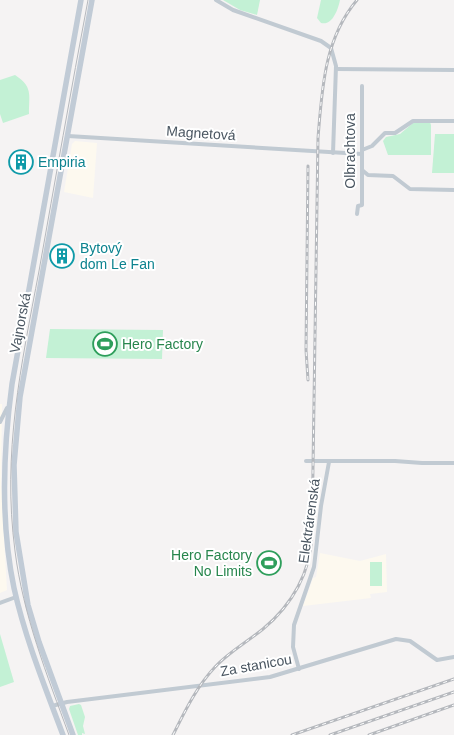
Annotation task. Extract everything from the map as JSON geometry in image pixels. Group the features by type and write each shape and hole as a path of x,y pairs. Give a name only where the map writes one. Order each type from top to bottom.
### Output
{"main road":[{"name":"Vajnorská","path":"63,735 30,646 16,597 9,558 5,499 5,455 9,404 81,0"},
{"name":"Vajnorská","path":"73,735 36,632 26,594 15,512 14,465 16,426 25,365 92,0"},
{"path":"16,597 26,594"}],"street":[{"path":"216,0 232,10 326,44 333,52 336,69 333,153"},
{"path":"336,69 454,70"},
{"name":"Olbrachtova","path":"357,214 358,206 362,205 362,86"},
{"path":"362,152 372,146 385,133 396,133 413,121 454,121"},
{"name":"Magnetová","path":"68,136 333,153 362,152"},
{"path":"362,170 368,175 393,176 410,189 454,190"},
{"path":"0,422 9,404"},
{"name":"Elektrárenská","path":"306,461 454,463"},
{"name":"Elektrárenská","path":"299,669 293,647 294,624 314,567 321,506 329,462"},
{"path":"0,603 16,597"},
{"name":"Za stanicou","path":"52,706 61,703 270,677 396,639 410,640 437,660 454,657"}],"shaded area":[{"path":"75,141 97,143 93,198 64,192 72,144"},
{"path":"0,404 2,404 1,484 7,590 0,593"},
{"path":"320,553 360,561 386,554 387,592 370,594 371,598 303,606 313,578 316,577"}],"green space":[{"path":"223,0 260,0 257,15 240,10"},
{"path":"321,0 340,0 334,16 325,23 321,23 317,18"},
{"path":"15,75 25,83 29,92 29,114 3,123 0,114 0,80"},
{"path":"430,122 431,155 388,155 383,141 386,137 400,134 413,123"},
{"path":"435,134 454,134 454,173 432,173"},
{"name":"Hero Factory","path":"50,329 163,330 162,359 46,358"},
{"path":"370,562 382,562 382,586 370,586"},
{"path":"0,634 14,682 0,687"},
{"path":"79,704 85,717 83,726 85,734 82,733 82,735 78,735 69,709 70,706"}],"tram line":[{"path":"69,735 52,690 24,598 15,551 11,479 12,444 20,376 88,0"}],"railway":[{"path":"173,735 192,699 215,667 263,629 283,609 298,587 308,562 312,534 319,120 323,84 331,48 346,15 357,0"},
{"path":"308,166 306,350 308,380"},
{"path":"292,735 454,679"},
{"path":"330,735 454,692"},
{"path":"369,735 454,705"}],"place":[{"name":"Empiria","path":"21,162"},
{"name":"Bytový dom Le Fan","path":"62,256"},
{"name":"Hero Factory","path":"105,344"},
{"name":"Hero Factory No Limits","path":"269,563"}]}
